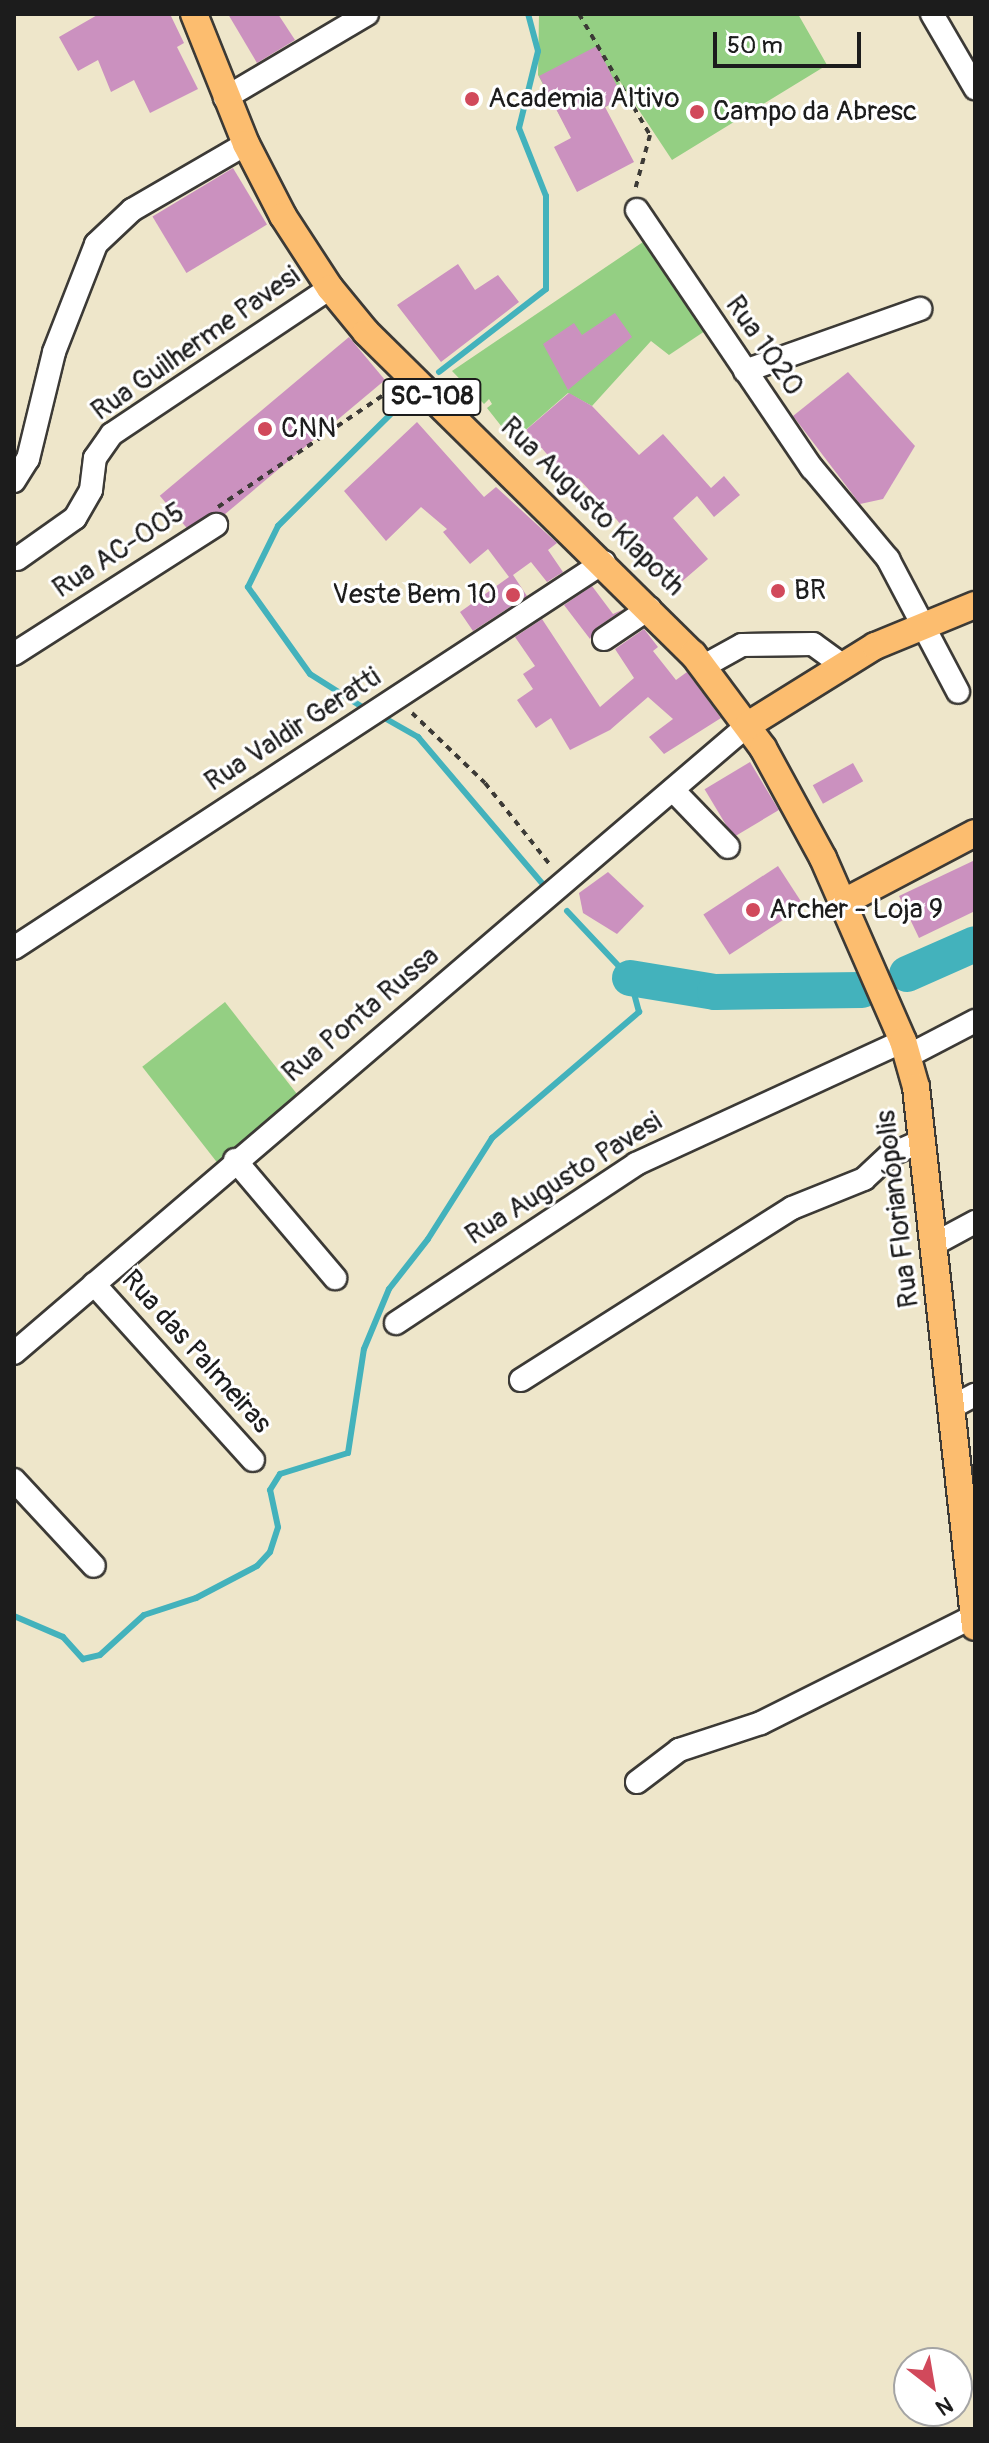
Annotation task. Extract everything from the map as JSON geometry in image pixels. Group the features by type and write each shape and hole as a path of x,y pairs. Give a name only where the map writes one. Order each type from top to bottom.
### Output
{"main road":[{"name":"Rua Augusto Klapoth","path":"194,14 225,98 246,144 283,216 330,288 410,376 650,608 704,666 748,725"},
{"path":"748,725 841,664 924,623 975,605"},
{"name":"Rua Florianópolis","path":"748,725 844,902 906,1049 924,1140 936,1243 963,1401 974,1622"},
{"path":"844,902 975,833"}],"street":[{"path":"225,98 367,14"},
{"path":"932,14 975,88"},
{"path":"14,481 28,459 54,352 96,244 132,210 246,144"},
{"name":"Rua 1020","path":"637,210 812,468 888,559 958,692"},
{"name":"Rua Guilherme Pavesi","path":"17,559 75,518 91,490 95,458 112,434 330,288"},
{"path":"745,371 920,309"},
{"name":"Rua AC-005","path":"14,654 216,525"},
{"name":"Rua Valdir Geratti","path":"14,948 604,562"},
{"path":"604,639 650,608"},
{"path":"704,666 742,645 813,644 841,664"},
{"name":"Rua Ponta Russa","path":"14,1353 235,1160 748,725"},
{"path":"673,790 728,847"},
{"name":"Rua Augusto Pavesi","path":"396,1323 636,1164 975,1021"},
{"path":"521,1380 792,1208 864,1179 890,1155 924,1140"},
{"path":"235,1160 335,1278"},
{"path":"936,1243 975,1222"},
{"name":"Rua das Palmeiras","path":"94,1284 253,1460"},
{"path":"14,1480 94,1566"},
{"path":"637,1782 679,1750 761,1723 974,1622"}],"path":[{"path":"579,14 650,135 635,189 637,210"},
{"path":"216,525 215,512 223,501 410,376"},
{"path":"390,703 485,783 565,883"}],"green space":[{"name":"Campo da Abresc","path":"539,14 798,14 827,65 672,160 619,80 623,98 566,127 538,75"},
{"path":"643,242 705,331 669,355 651,341 592,406 568,393 513,441 487,408 492,404 489,399 484,404 452,371"},
{"path":"225,1002 299,1097 217,1162 142,1067"}],"building":[{"path":"99,14 170,14 184,43 177,47 198,89 150,113 134,80 111,92 98,60 78,71 59,37"},
{"path":"228,14 278,14 295,40 257,63"},
{"path":"597,46 623,98 605,107 634,162 577,192 554,147 571,138 539,76"},
{"path":"233,168 267,225 186,273 152,216"},
{"path":"458,264 475,290 498,275 519,302 441,362 397,305"},
{"path":"615,313 632,337 568,390 543,344 574,323 582,335"},
{"name":"CNN","path":"349,337 385,380 196,539 160,496"},
{"path":"848,372 915,446 883,499 860,504 793,416"},
{"path":"569,393 592,406 639,455 663,434 711,488 724,476 740,495 714,517 697,496 673,518 708,559 672,590 617,520 578,478 572,483 526,430"},
{"path":"417,422 484,497 496,487 557,543 548,550 563,572 547,582 531,562 513,575 527,596 473,631 460,612 509,577 488,549 470,564 443,532 447,529 421,507 386,541 344,491"},
{"path":"592,586 613,614 624,609 596,628 590,639 564,605"},
{"path":"542,619 600,707 634,678 615,649 644,629 658,647 653,651 676,680 687,672 721,718 664,754 649,737 673,719 648,697 610,730 570,750 551,718 536,728 517,700 533,689 523,674 535,666 515,637"},
{"path":"750,762 779,810 733,837 705,789"},
{"path":"853,763 863,781 823,804 813,785"},
{"path":"975,860 975,911 919,938 899,896"},
{"name":"Archer - Loja 9","path":"778,866 804,906 730,955 703,914"},
{"path":"608,872 644,906 617,934 583,913 579,893"}],"waterway":[{"path":"439,372 546,289 546,196 519,128 538,51 528,14"},
{"path":"367,710 310,674 248,587 278,526 401,404"},
{"path":"381,716 418,737 542,883"},
{"path":"14,1616 63,1637 83,1659 100,1655 144,1615 196,1598 257,1566 270,1552 278,1527 270,1490 280,1474 348,1453 364,1349 389,1289 428,1239 492,1138 639,1012 630,978 567,911"},
{"path":"907,974 975,944"},
{"path":"630,978 715,992 862,990"}],"place":[{"name":"Academia Altivo","path":"472,99"},
{"name":"Campo da Abresc","path":"697,112"},
{"name":"CNN","path":"265,429"},
{"name":"BR","path":"778,591"},
{"name":"Veste Bem 10","path":"513,595"},
{"name":"Archer - Loja 9","path":"753,910"}]}
